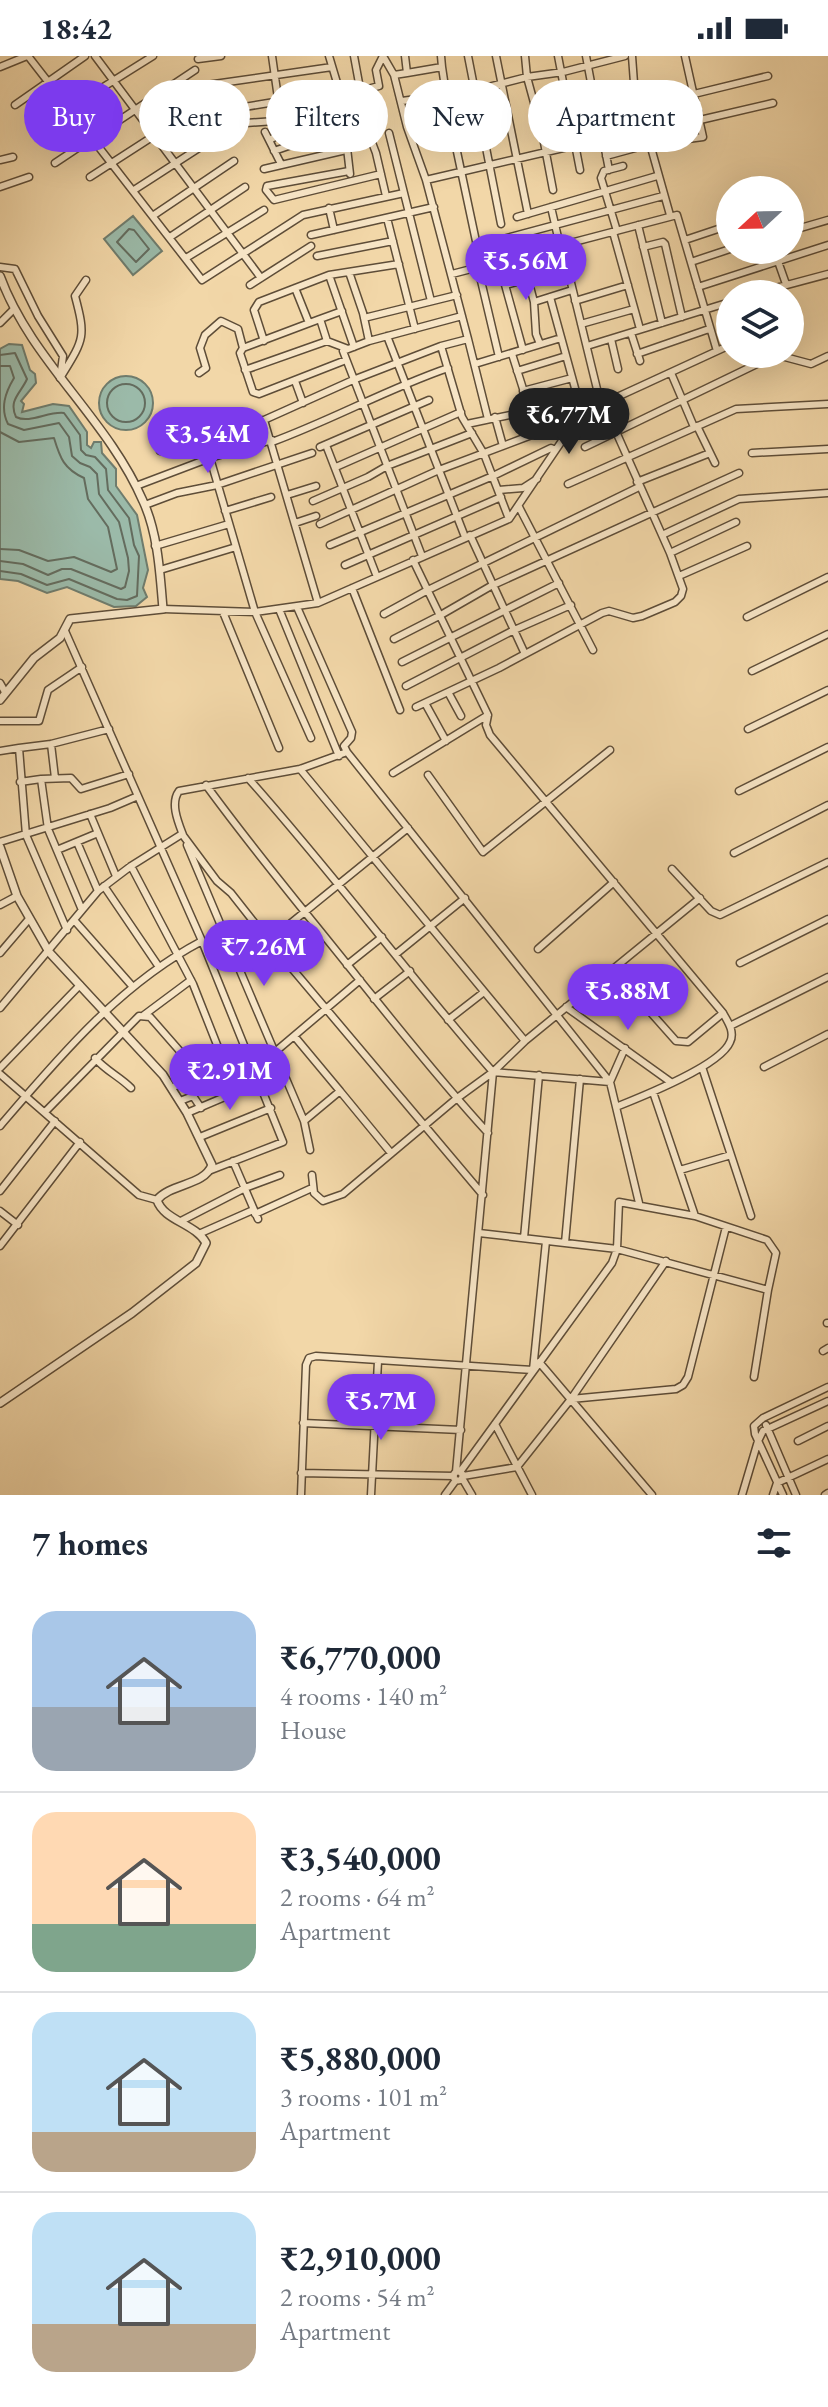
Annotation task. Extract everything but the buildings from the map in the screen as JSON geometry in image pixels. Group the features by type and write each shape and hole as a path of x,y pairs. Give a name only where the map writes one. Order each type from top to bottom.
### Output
{"street":[{"path":"0,67 27,56 46,80"},
{"path":"51,80 85,56"},
{"path":"95,56 112,80"},
{"path":"115,80 153,56"},
{"path":"198,59 221,56"},
{"path":"272,56 276,80"},
{"path":"329,56 336,80"},
{"path":"354,56 359,80"},
{"path":"378,80 376,70 383,56"},
{"path":"383,56 394,75 407,127 434,207 475,364 503,446"},
{"path":"405,56 407,73"},
{"path":"441,56 443,80"},
{"path":"468,56 471,80"},
{"path":"496,56 500,80"},
{"path":"525,56 528,81"},
{"path":"558,56 563,80"},
{"path":"586,56 591,80"},
{"path":"512,81 625,56"},
{"path":"632,56 634,80"},
{"path":"685,56 691,80"},
{"path":"241,80 332,67"},
{"path":"394,75 442,67"},
{"path":"123,117 195,70"},
{"path":"703,92 768,76"},
{"path":"123,94 139,114"},
{"path":"15,105 24,99"},
{"path":"703,119 773,103"},
{"path":"389,133 431,301"},
{"path":"512,139 528,214"},
{"path":"90,177 139,146"},
{"path":"55,163 71,152"},
{"path":"103,152 202,280 303,215 404,193"},
{"path":"167,152 261,278"},
{"path":"134,190 193,152"},
{"path":"275,152 281,164"},
{"path":"264,169 337,152"},
{"path":"346,152 352,181"},
{"path":"374,152 386,196"},
{"path":"457,152 477,246 663,196"},
{"path":"485,152 501,224"},
{"path":"426,180 546,152 553,190"},
{"path":"576,152 580,170"},
{"path":"605,152 609,170"},
{"path":"606,156 617,152"},
{"path":"652,152 670,215"},
{"path":"0,160 13,157"},
{"path":"154,215 234,161"},
{"path":"623,166 602,173 640,329"},
{"path":"349,171 266,188 274,200 381,174"},
{"path":"517,217 657,176"},
{"path":"0,187 29,177"},
{"path":"170,237 245,187"},
{"path":"311,235 434,207"},
{"path":"416,707 609,611 625,617 642,616 675,602 683,589 670,553 602,404 551,207"},
{"path":"329,208 334,230"},
{"path":"186,258 264,210"},
{"path":"452,274 670,215 678,218 716,348"},
{"path":"387,218 415,329"},
{"path":"804,227 828,220"},
{"path":"638,225 662,323"},
{"path":"685,240 716,230"},
{"path":"317,256 393,241"},
{"path":"643,247 665,244 682,317"},
{"path":"804,252 828,245"},
{"path":"250,285 311,246"},
{"path":"691,262 716,254"},
{"path":"499,263 523,350"},
{"path":"264,341 254,310 259,302 329,275 399,264"},
{"path":"698,287 766,264"},
{"path":"0,267 15,269 38,316 63,356 60,378"},
{"path":"478,268 499,357"},
{"path":"506,285 567,268"},
{"path":"349,272 369,341"},
{"path":"803,280 828,274"},
{"path":"329,275 351,348"},
{"path":"0,276 13,310 60,378 116,449 136,486 145,505 155,546 163,609"},
{"path":"528,279 540,344"},
{"path":"60,378 81,343 83,333 75,296 86,280"},
{"path":"575,301 628,285"},
{"path":"295,288 309,323"},
{"path":"534,302 572,290"},
{"path":"364,318 457,295"},
{"path":"550,297 581,410"},
{"path":"587,346 716,307"},
{"path":"581,324 634,309"},
{"path":"0,323 13,310"},
{"path":"342,311 243,348 240,353 255,394 346,360"},
{"path":"422,556 343,351 462,316"},
{"path":"320,319 327,341"},
{"path":"199,373 206,368 200,348 205,335 221,321 238,329 243,348"},
{"path":"631,333 639,358 709,329"},
{"path":"387,336 457,516 525,654"},
{"path":"475,364 561,338"},
{"path":"160,451 228,428 264,420 398,361 468,339"},
{"path":"611,339 618,369"},
{"path":"245,370 327,341 351,348"},
{"path":"441,346 461,412 484,454 509,519"},
{"path":"602,404 716,351"},
{"path":"320,524 439,470 537,433 512,354"},
{"path":"517,371 566,356"},
{"path":"804,362 811,364 828,356"},
{"path":"136,486 210,458 315,426 406,382 448,368"},
{"path":"585,447 741,368"},
{"path":"671,373 715,463"},
{"path":"523,391 572,378"},
{"path":"295,381 303,403"},
{"path":"2,696 34,658 60,638 66,624 76,616 163,609 255,612 318,603 509,519 597,389"},
{"path":"377,577 336,467 323,446 429,400"},
{"path":"467,424 578,400"},
{"path":"568,484 736,409 828,404"},
{"path":"336,467 461,412"},
{"path":"264,420 318,603"},
{"path":"313,501 387,466 472,433"},
{"path":"330,545 551,448 555,450"},
{"path":"752,453 828,449"},
{"path":"145,505 312,453"},
{"path":"384,614 638,484 710,453"},
{"path":"210,458 255,612 311,738"},
{"path":"394,639 491,586 739,473"},
{"path":"345,565 500,494 523,488 539,477"},
{"path":"287,495 316,486"},
{"path":"662,535 739,499 828,493"},
{"path":"225,511 271,497"},
{"path":"519,507 593,650"},
{"path":"295,523 316,516"},
{"path":"670,553 736,522"},
{"path":"155,546 229,524"},
{"path":"679,576 747,546"},
{"path":"160,570 236,547"},
{"path":"413,560 488,715 486,725 490,735 723,1013 730,1026 732,1038 728,1046 702,1067 616,1107"},
{"path":"747,617 828,577"},
{"path":"402,662 559,583"},
{"path":"352,588 400,710"},
{"path":"406,686 512,631 571,605"},
{"path":"297,607 352,732 345,743 347,752 610,1082 639,1203"},
{"path":"279,609 339,756"},
{"path":"223,612 279,748"},
{"path":"65,631 202,941 283,1142 211,1170 161,1195 157,1200"},
{"path":"752,671 828,634"},
{"path":"0,721 39,721 48,690 82,667"},
{"path":"0,683 2,696"},
{"path":"748,729 828,690"},
{"path":"448,692 461,716"},
{"path":"425,703 446,741"},
{"path":"393,773 488,715"},
{"path":"0,751 51,744 109,729"},
{"path":"51,744 55,778"},
{"path":"739,791 828,747"},
{"path":"19,748 26,835 67,930"},
{"path":"428,775 483,852 610,750"},
{"path":"310,1150 304,1121 182,834 175,805 176,794 206,785 300,769 347,752"},
{"path":"300,769 525,1041"},
{"path":"20,782 73,779 81,789 129,774"},
{"path":"248,778 493,1072 610,1082"},
{"path":"41,779 48,829 82,910"},
{"path":"206,785 248,843 374,999 488,1133"},
{"path":"138,796 0,844 17,896 49,952 163,1075 200,1137 211,1160 211,1170"},
{"path":"734,853 828,805"},
{"path":"90,814 116,876"},
{"path":"238,966 408,828"},
{"path":"57,850 98,833"},
{"path":"0,1008 98,891 182,834"},
{"path":"182,834 217,881 231,893 483,1195"},
{"path":"77,842 98,891"},
{"path":"672,869 711,911 720,915 828,862"},
{"path":"131,866 191,980 223,1060"},
{"path":"538,949 614,882"},
{"path":"104,886 159,967"},
{"path":"0,905 17,896"},
{"path":"396,954 465,898"},
{"path":"312,1175 312,1188 323,1201 343,1194 700,898"},
{"path":"0,953 29,919"},
{"path":"740,963 828,919"},
{"path":"74,920 133,987"},
{"path":"347,965 382,937"},
{"path":"0,1126 104,1013 159,967 202,941"},
{"path":"613,970 676,1041 688,1042 723,1013"},
{"path":"374,999 410,971"},
{"path":"730,1026 828,977"},
{"path":"45,1112 139,1016 191,980"},
{"path":"275,1052 360,980"},
{"path":"0,1403 132,1313 196,1263 206,1243 201,1233 165,1211 157,1200 139,1195 0,1071 80,985"},
{"path":"448,1020 484,992"},
{"path":"566,1007 672,1083"},
{"path":"144,1015 150,1017 199,1073"},
{"path":"764,1067 828,1034"},
{"path":"295,1037 391,1153"},
{"path":"610,1082 625,1048"},
{"path":"172,1088 247,1049"},
{"path":"95,1058 131,1088"},
{"path":"702,1067 751,1216"},
{"path":"472,1495 458,1476 493,1072"},
{"path":"524,1238 539,1075"},
{"path":"565,1243 580,1079"},
{"path":"187,1113 260,1082"},
{"path":"304,1121 340,1091"},
{"path":"653,1092 695,1216"},
{"path":"180,1101 193,1096 201,1108"},
{"path":"200,1137 271,1108"},
{"path":"0,1191 55,1121"},
{"path":"0,1246 80,1142"},
{"path":"680,1170 731,1155"},
{"path":"233,1161 255,1214"},
{"path":"181,1221 245,1188 280,1175"},
{"path":"201,1233 255,1214 312,1188"},
{"path":"445,1495 612,1263 617,1249 619,1202 639,1203 695,1216 767,1240 773,1245 776,1253 754,1377"},
{"path":"0,1211 18,1225"},
{"path":"571,1399 667,1390 683,1385 688,1377 726,1227"},
{"path":"479,1233 617,1249 768,1290"},
{"path":"533,1370 546,1241"},
{"path":"301,1473 458,1476 517,1467 571,1399 666,1261"},
{"path":"301,1495 306,1365 309,1358 533,1370"},
{"path":"371,1495 378,1361"},
{"path":"539,1362 652,1495"},
{"path":"783,1495 754,1428 763,1418 828,1387"},
{"path":"742,1495 758,1441 767,1428 828,1401"},
{"path":"763,1418 796,1495"},
{"path":"303,1423 461,1430"},
{"path":"495,1423 532,1495"},
{"path":"798,1441 828,1426"},
{"path":"773,1495 777,1483 828,1459"}],"water":[{"path":"133,216 162,251 133,275 104,239"},
{"path":"9,344 22,345 30,370 35,374 36,383 21,401 24,404 22,412 53,404 69,406 87,432 87,445 91,448 94,442 101,442 102,453 116,469 116,486 137,515 148,570 143,588 147,597 136,606 114,607 67,587 47,593 18,581 0,579 0,349"},
{"path":"126,376 145,384 153,403 145,422 126,430 107,422 99,403 107,384"}]}
